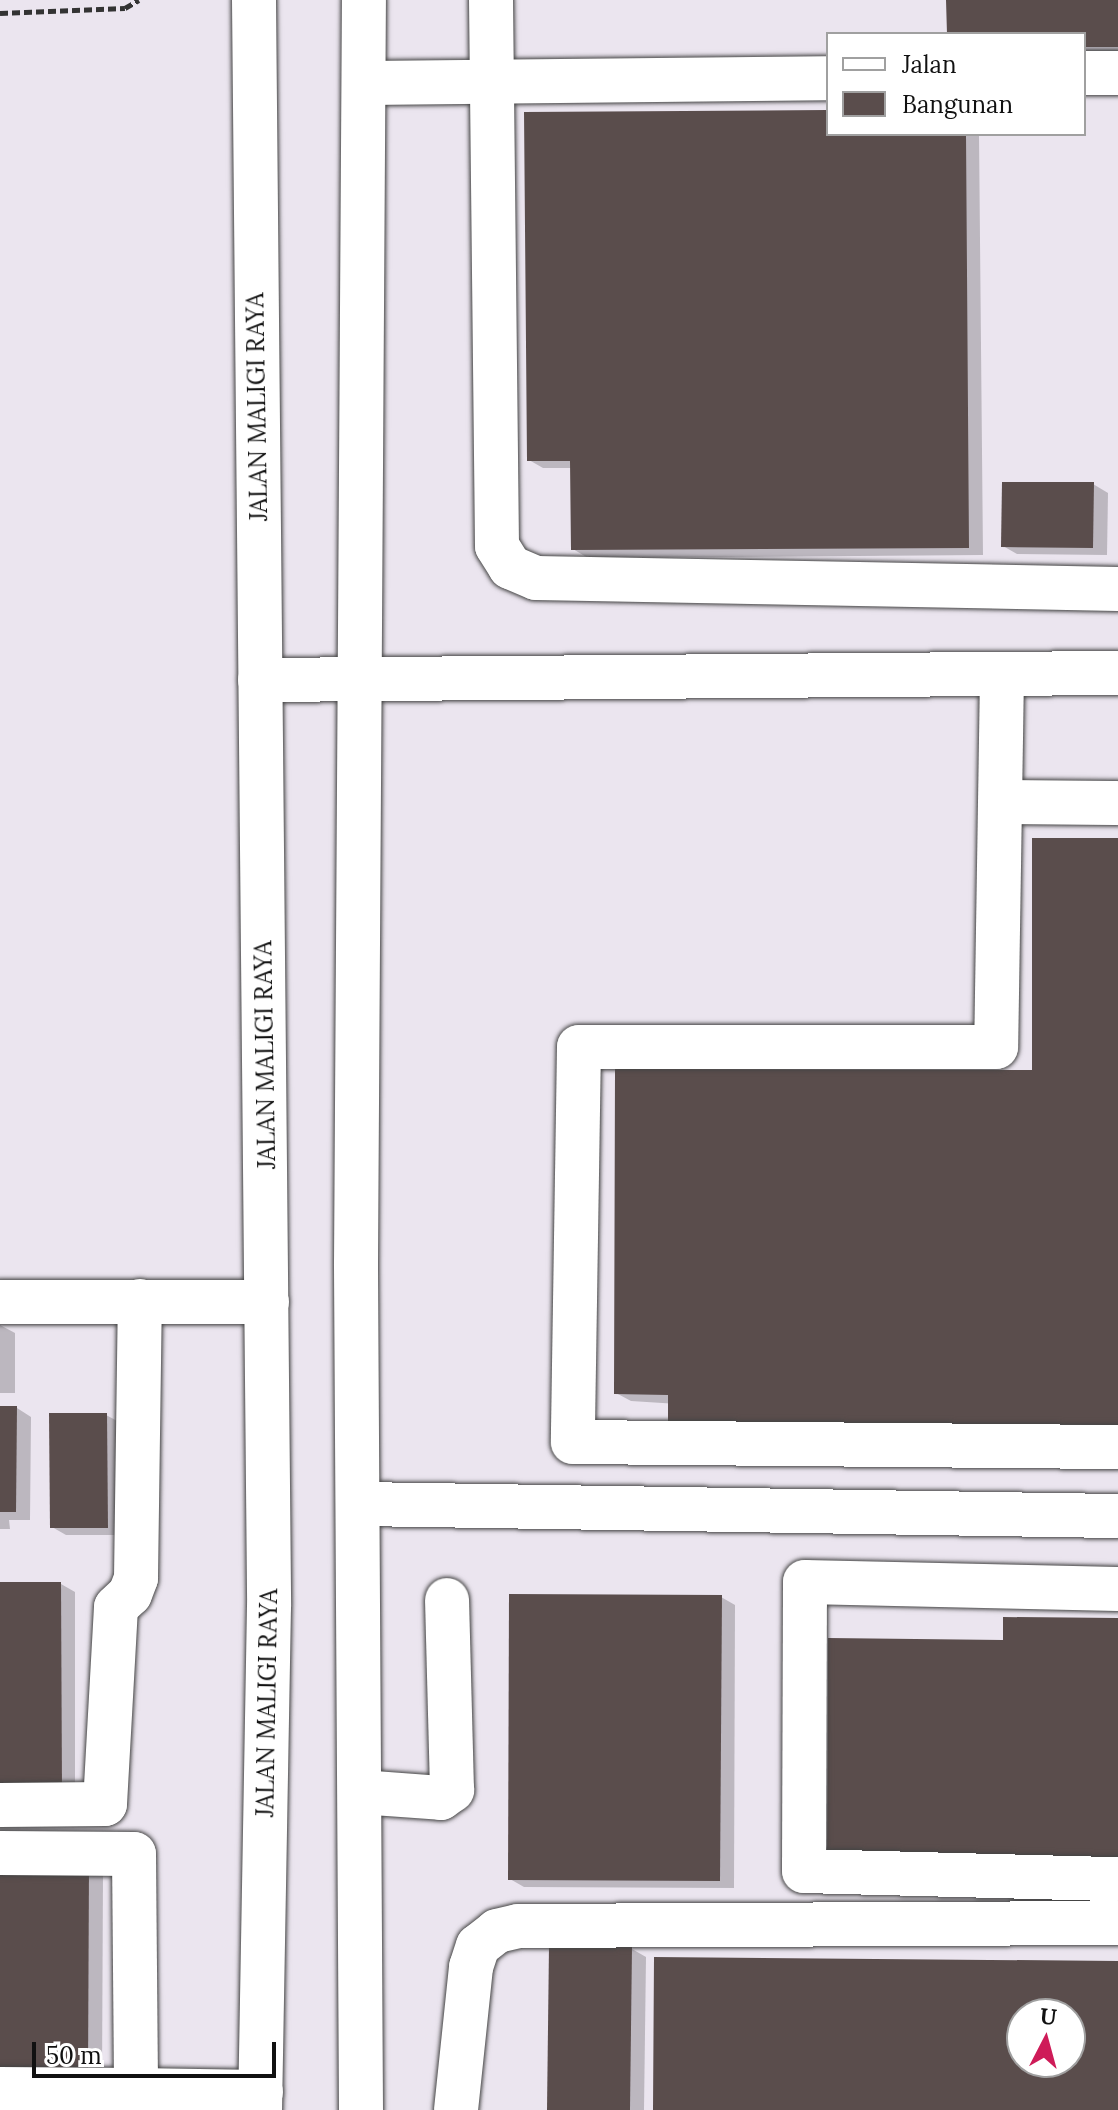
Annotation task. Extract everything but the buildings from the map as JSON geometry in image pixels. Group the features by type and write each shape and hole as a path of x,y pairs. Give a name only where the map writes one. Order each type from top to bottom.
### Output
{"street":[{"name":"JALAN MALIGI RAYA","path":"254,0 269,1606 260,2101"},
{"path":"361,2110 360,1504 356,1263 364,0"},
{"path":"491,0 497,546 510,567 536,578 1118,589"},
{"path":"1086,73 1118,73"},
{"path":"365,83 826,78"},
{"path":"260,680 1118,673"},
{"path":"1002,675 996,1047 579,1047 573,1442 1118,1447"},
{"path":"1001,802 1118,803"},
{"path":"0,1805 105,1804 116,1607 130,1594 136,1578 140,1301"},
{"path":"0,1302 267,1302"},
{"path":"360,1504 1118,1516"},
{"path":"1118,1589 805,1582 804,1871 1118,1879"},
{"path":"360,1792 441,1798 452,1790 447,1600"},
{"path":"0,1853 134,1854 136,2090"},
{"path":"456,2110 471,1967 478,1946 497,1931 534,1926 1118,1923"},
{"path":"0,2089 136,2090 260,2101"}],"path":[{"path":"0,13 125,8 139,0"}],"shaded area":[{"path":"0,0 1118,0 1118,2110 0,2110"}]}
